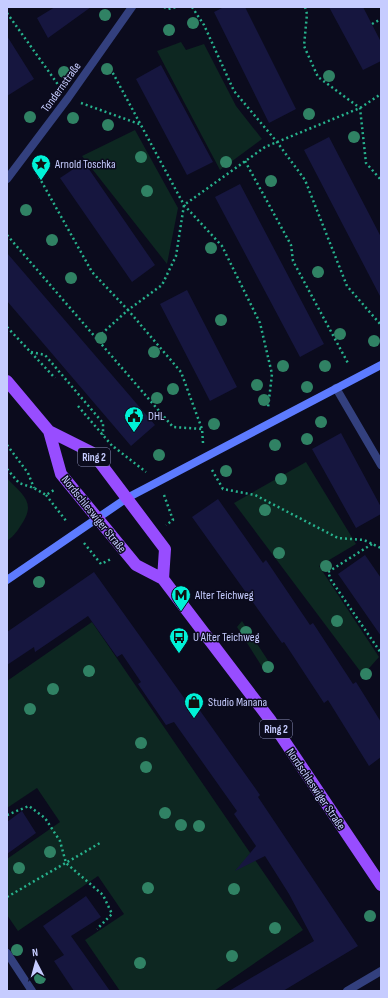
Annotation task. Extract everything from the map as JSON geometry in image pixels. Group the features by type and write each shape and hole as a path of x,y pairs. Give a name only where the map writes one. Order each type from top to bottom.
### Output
{"main road":[{"name":"Nordschleswiger Straße","path":"7,381 49,430 91,452 165,549 164,579"},
{"name":"Nordschleswiger Straße","path":"49,430 61,474 136,565 164,579 271,721 381,885"}],"street":[{"name":"Tondernstraße","path":"7,179 68,98 132,7"},
{"path":"7,580 127,498 381,365"},
{"path":"336,388 381,465"},
{"path":"7,953 32,991"},
{"path":"347,991 381,971"}],"path":[{"path":"164,7 168,9 177,7"},
{"path":"192,7 204,25 234,91 277,142 305,180 347,286 381,325"},
{"path":"305,7 307,14 304,46 318,77 360,108 366,163 381,180"},
{"path":"7,13 68,98 142,125"},
{"path":"372,24 381,19"},
{"path":"102,51 184,205 222,246 260,323 272,374 265,426"},
{"path":"97,338 128,310 162,285 176,256 184,205 264,147 360,108 381,94"},
{"path":"26,154 92,272 128,310 181,372 202,428 204,458 223,489 255,495 338,538 364,540 381,548"},
{"path":"245,161 291,245 293,261 356,378"},
{"path":"7,235 173,427 202,428"},
{"path":"7,327 55,378"},
{"path":"32,352 45,354 103,423 103,435"},
{"path":"78,406 94,424"},
{"path":"7,445 28,473 34,488"},
{"path":"114,447 158,482"},
{"path":"7,468 19,483 34,488 46,495 67,481"},
{"path":"372,544 328,572 331,580 381,653"},
{"path":"7,815 30,806 45,818 60,841 66,863 103,896 112,914 97,929"},
{"path":"7,897 100,843"}],"green space":[{"path":"181,42 186,50 204,44 236,106 262,139 220,170 157,51"},
{"path":"135,130 178,208 167,264 82,156"},
{"path":"306,462 356,544 319,566 379,657 363,675 234,503"},
{"path":"7,478 22,493 28,509 27,515 20,528 7,541"},
{"path":"242,621 273,668 266,673 237,627"},
{"path":"92,622 303,930 214,991 120,991 85,940 124,914 98,876 18,931 7,915 7,859 60,822 37,788 7,808 7,681"}],"building":[{"path":"55,7 91,7 48,38 37,18"},
{"path":"224,7 245,7 296,109 269,123 214,12"},
{"path":"329,7 363,7 381,42 381,61 363,70"},
{"path":"7,36 34,79 7,96"},
{"path":"161,65 213,162 187,175 136,79"},
{"path":"329,137 381,237 381,298 304,150"},
{"path":"84,162 155,265 132,282 60,178"},
{"path":"240,184 324,344 300,357 215,197"},
{"path":"7,253 155,425 131,446 7,301"},
{"path":"187,290 237,387 210,401 160,304"},
{"path":"341,433 381,507 381,514 356,528 312,449"},
{"path":"218,499 263,563 266,560 310,625 313,623 353,684 356,682 381,722 381,757 369,766 328,700 324,703 284,642 282,643 192,517"},
{"path":"365,555 381,578 381,636 338,574"},
{"path":"94,572 192,709 196,705 260,795 258,797 358,946 283,991 229,991 314,941 289,894 265,856 235,871 256,846 234,814 237,811 174,722 166,725 138,684 141,682 122,654 117,657 88,616 35,652 34,647 7,665 7,632"},
{"path":"22,811 36,833 7,854 7,822"},
{"path":"86,896 101,917 71,936 110,991 74,991 54,961 64,955 43,926"}],"place":[{"name":"Arnold Toschka","path":"41,181"},
{"name":"DHL","path":"134,433"},
{"name":"Alter Teichweg","path":"181,612"},
{"name":"U Alter Teichweg","path":"179,654"},
{"name":"Studio Manana","path":"194,719"}]}
